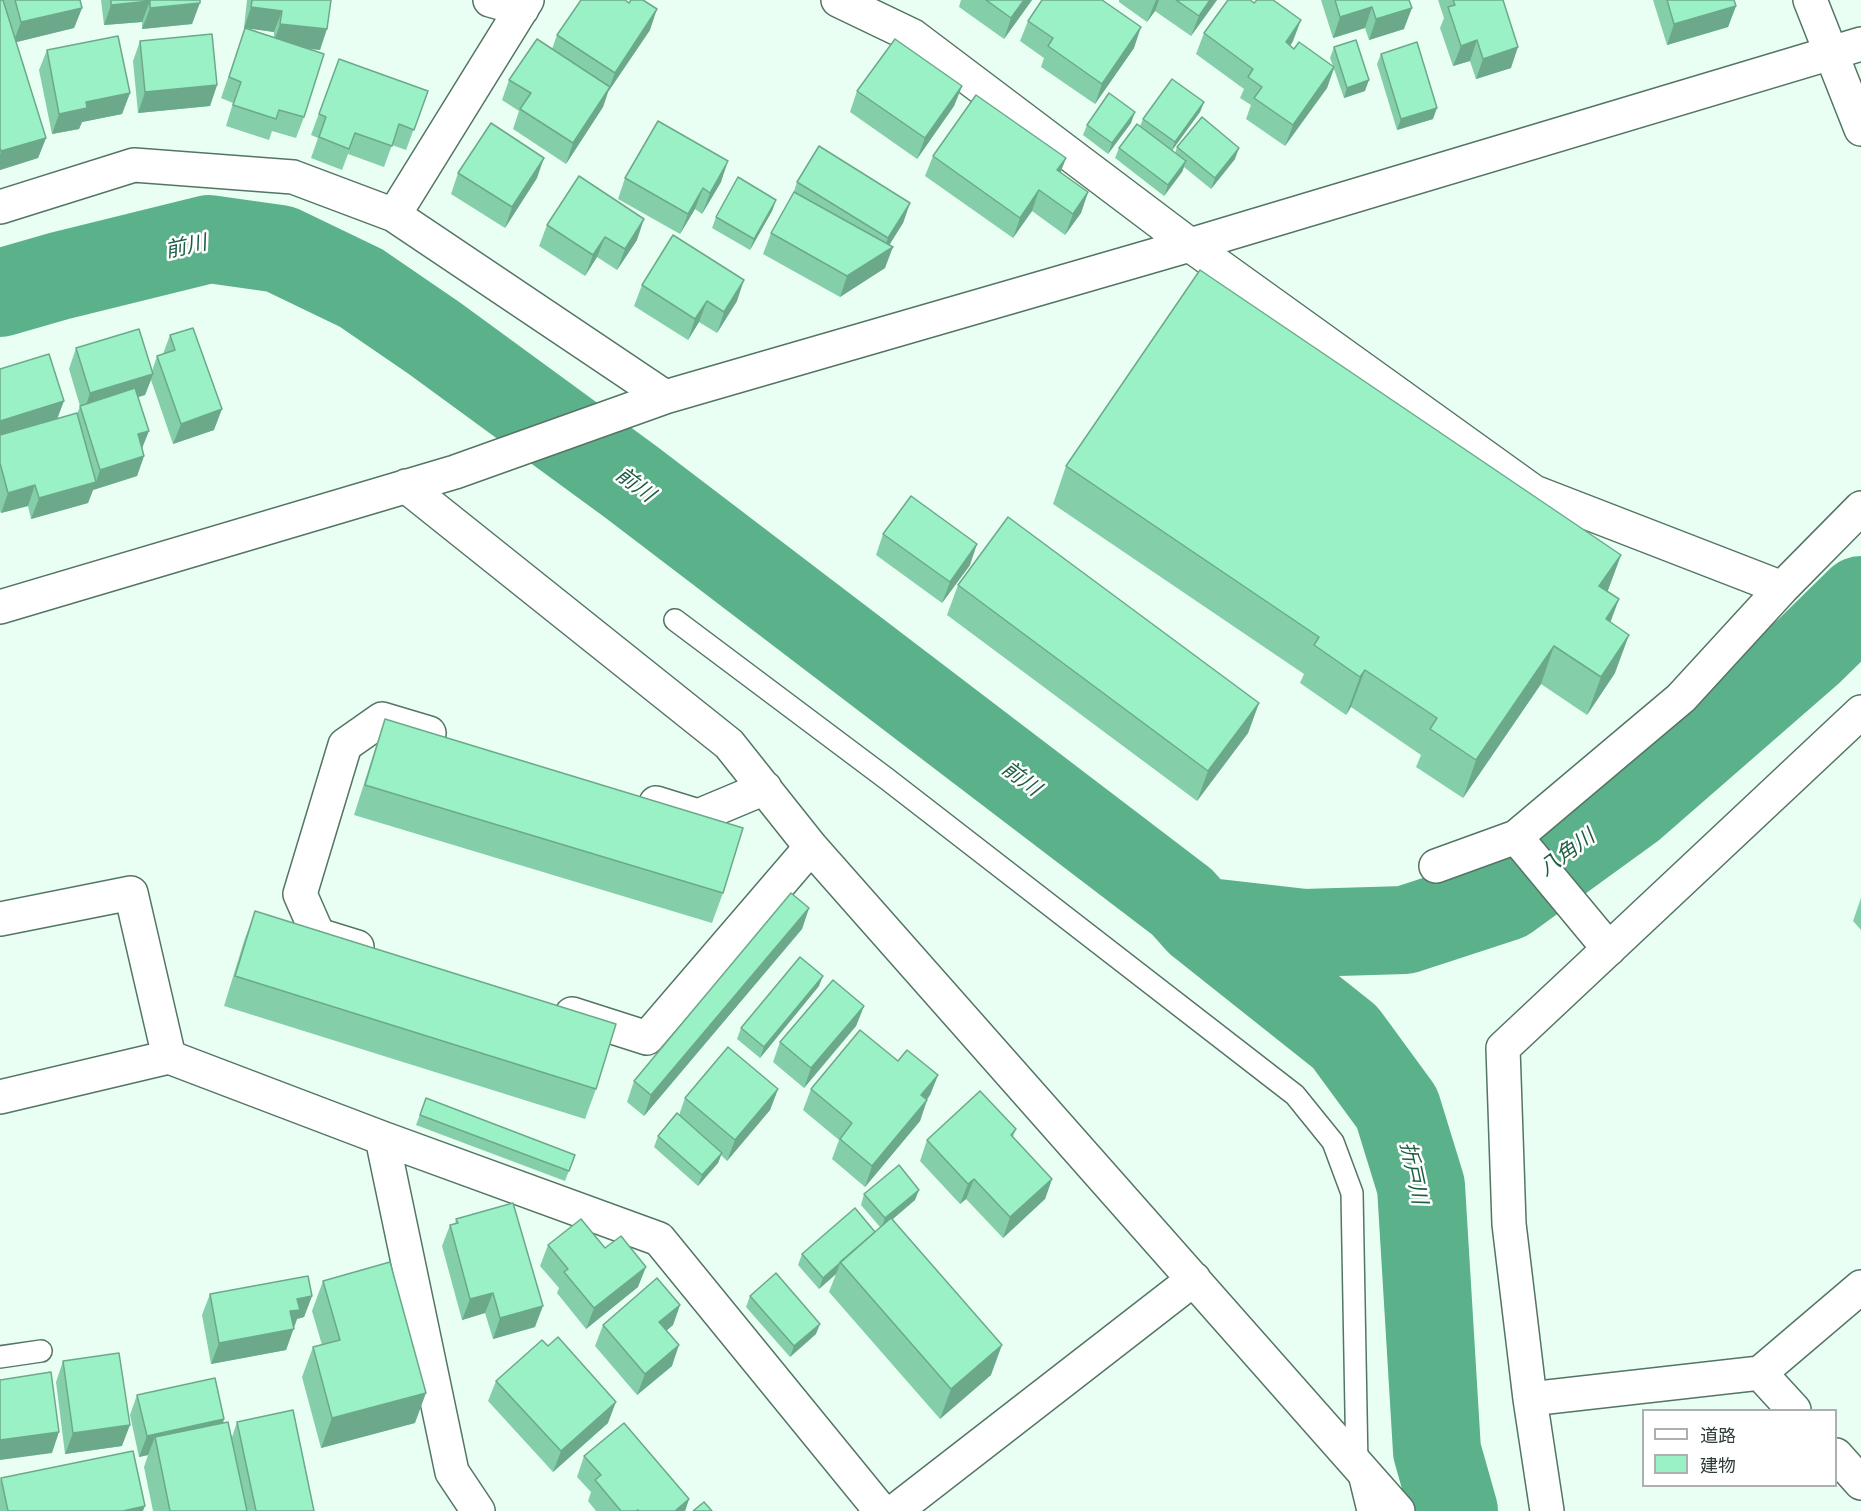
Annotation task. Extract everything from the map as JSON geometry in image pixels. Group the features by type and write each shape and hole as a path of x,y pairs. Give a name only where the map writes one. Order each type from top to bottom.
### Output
{"street":[{"path":"394,215 524,5 489,0"},
{"path":"838,0 913,36 1190,245 1534,492 1782,588"},
{"path":"1810,0 1846,48 1861,129"},
{"path":"0,607 464,468 664,397 1190,245 1846,48"},
{"path":"0,207 134,165 293,177 394,215 664,397"},
{"path":"406,486 729,744 811,847 1398,1511"},
{"path":"1436,866 1517,838 1681,698 1782,588 1861,508"},
{"path":"1547,1511 1530,1399 1509,1224 1503,1048 1607,947 1861,712"},
{"path":"386,956 318,935 300,894 345,745 382,719 461,743"},
{"path":"630,795 698,816 765,788"},
{"path":"1517,838 1607,947"},
{"path":"545,1006 647,1038 811,847"},
{"path":"0,920 131,893 169,1057"},
{"path":"0,1097 169,1057 659,1239 881,1511"},
{"path":"382,1138 452,1472 478,1511"},
{"path":"895,1511 1194,1279"},
{"path":"1530,1399 1760,1374 1861,1287"},
{"path":"1760,1374 1793,1409"},
{"path":"1837,1456 1861,1483"}],"lane":[{"path":"675,620 896,786 1295,1095 1333,1142 1352,1193 1358,1466 1368,1511"},
{"path":"0,1358 41,1351"}],"building":[{"path":"0,0 3,0 46,138 1,151 0,148"},
{"path":"15,0 80,0 82,8 21,22"},
{"path":"111,0 200,0 200,3 150,8 150,1 111,5"},
{"path":"252,0 331,0 327,29 280,24 282,11 251,7"},
{"path":"581,0 625,0 629,3 631,0 643,0 657,9 615,73 557,35"},
{"path":"986,0 1024,0 1011,18"},
{"path":"1042,0 1102,0 1141,27 1102,84 1048,46 1053,38 1028,21"},
{"path":"1176,0 1210,0 1199,16"},
{"path":"1228,0 1250,0 1254,3 1257,0 1273,0 1301,20 1286,42 1294,49 1299,42 1334,67 1293,125 1254,98 1262,87 1248,77 1253,69 1204,33"},
{"path":"1335,0 1409,0 1412,8 1376,19 1372,7 1340,17"},
{"path":"1453,0 1503,0 1518,47 1483,59 1477,40 1461,46 1448,7 1455,5"},
{"path":"1667,0 1734,0 1736,6 1674,24"},
{"path":"245,28 324,54 304,117 279,110 276,119 233,105 241,82 229,77"},
{"path":"212,34 217,85 145,92 140,41"},
{"path":"118,36 130,93 86,102 87,108 59,114 47,50"},
{"path":"537,39 610,87 573,143 520,109 531,93 509,80"},
{"path":"895,39 962,86 925,138 857,91"},
{"path":"1356,40 1369,80 1347,88 1334,47"},
{"path":"1417,42 1437,108 1401,119 1381,54"},
{"path":"339,59 428,91 414,130 399,124 392,146 355,133 349,149 319,137 326,117 319,114"},
{"path":"1172,79 1204,102 1175,142 1143,119"},
{"path":"1109,93 1135,112 1112,143 1087,125"},
{"path":"976,95 1066,158 1057,170 1088,192 1073,214 1039,190 1020,218 933,156"},
{"path":"1202,117 1239,148 1215,178 1177,147"},
{"path":"658,121 728,161 710,193 703,188 688,214 625,178"},
{"path":"491,123 544,158 512,207 458,173"},
{"path":"1137,124 1186,161 1168,185 1119,148"},
{"path":"819,146 910,203 888,238 797,182"},
{"path":"579,176 644,219 625,249 605,237 593,255 547,225"},
{"path":"738,177 776,200 754,239 716,217"},
{"path":"794,192 893,247 847,276 771,233"},
{"path":"673,235 744,280 724,312 707,301 695,319 642,285"},
{"path":"1200,270 1621,555 1599,586 1619,599 1606,619 1629,635 1601,677 1554,646 1476,760 1430,729 1437,718 1365,670 1360,677 1314,645 1319,637 1066,466"},
{"path":"193,328 222,409 181,424 157,356 175,350 170,335"},
{"path":"139,329 153,374 90,393 76,348"},
{"path":"49,354 64,401 0,421 0,369"},
{"path":"135,388 149,431 138,434 144,456 100,470 80,406"},
{"path":"77,413 96,482 39,498 35,485 8,493 0,463 0,435"},
{"path":"911,496 977,544 950,582 883,534"},
{"path":"1008,517 1259,703 1208,771 958,585"},
{"path":"385,719 743,828 723,893 365,785"},
{"path":"791,893 809,908 651,1095 634,1081"},
{"path":"255,911 616,1024 596,1089 235,976"},
{"path":"800,957 823,976 764,1047 741,1028"},
{"path":"833,980 864,1006 811,1068 780,1042"},
{"path":"860,1030 898,1061 907,1050 938,1075 921,1095 927,1100 872,1166 840,1139 852,1123 811,1089"},
{"path":"728,1047 778,1089 735,1140 685,1098"},
{"path":"980,1091 1016,1129 1011,1135 1052,1179 1010,1217 974,1179 968,1184 927,1140"},
{"path":"426,1098 575,1155 569,1171 420,1115"},
{"path":"677,1113 722,1153 702,1175 658,1136"},
{"path":"899,1165 919,1190 885,1218 864,1194"},
{"path":"513,1203 543,1306 500,1318 493,1293 470,1299 450,1225 458,1223 456,1219"},
{"path":"855,1208 875,1232 823,1278 802,1254"},
{"path":"891,1218 1002,1345 951,1389 840,1262"},
{"path":"581,1219 605,1248 621,1236 646,1267 594,1308 564,1272 568,1269 548,1245"},
{"path":"390,1262 426,1393 332,1418 313,1347 340,1340 323,1281"},
{"path":"776,1273 820,1324 794,1346 750,1296"},
{"path":"308,1276 312,1296 297,1299 300,1310 290,1311 294,1329 219,1343 210,1294"},
{"path":"657,1278 680,1305 659,1322 679,1345 645,1374 603,1325"},
{"path":"558,1337 616,1402 561,1451 496,1381 542,1340 548,1346"},
{"path":"119,1353 130,1425 73,1433 63,1361"},
{"path":"51,1372 59,1432 0,1440 0,1380"},
{"path":"215,1378 224,1419 147,1436 137,1395"},
{"path":"293,1410 314,1511 256,1511 237,1422"},
{"path":"228,1422 247,1511 170,1511 155,1437"},
{"path":"624,1423 689,1499 675,1511 621,1511 595,1480 601,1475 584,1456"},
{"path":"133,1451 145,1506 123,1511 8,1511 1,1478"},
{"path":"704,1502 712,1511 693,1511"}],"waterway":[{"name":"前川","path":"0,293 209,239 280,249 361,288 434,338 631,482 1182,902 1199,921 1345,1037 1397,1108 1421,1186 1437,1451 1454,1511"},
{"name":"八角川","path":"1199,921 1304,933 1405,930 1506,897 1630,807 1809,651 1861,600"}],"water label":[{"name":"折戸川","path":"1413,1173"}]}
